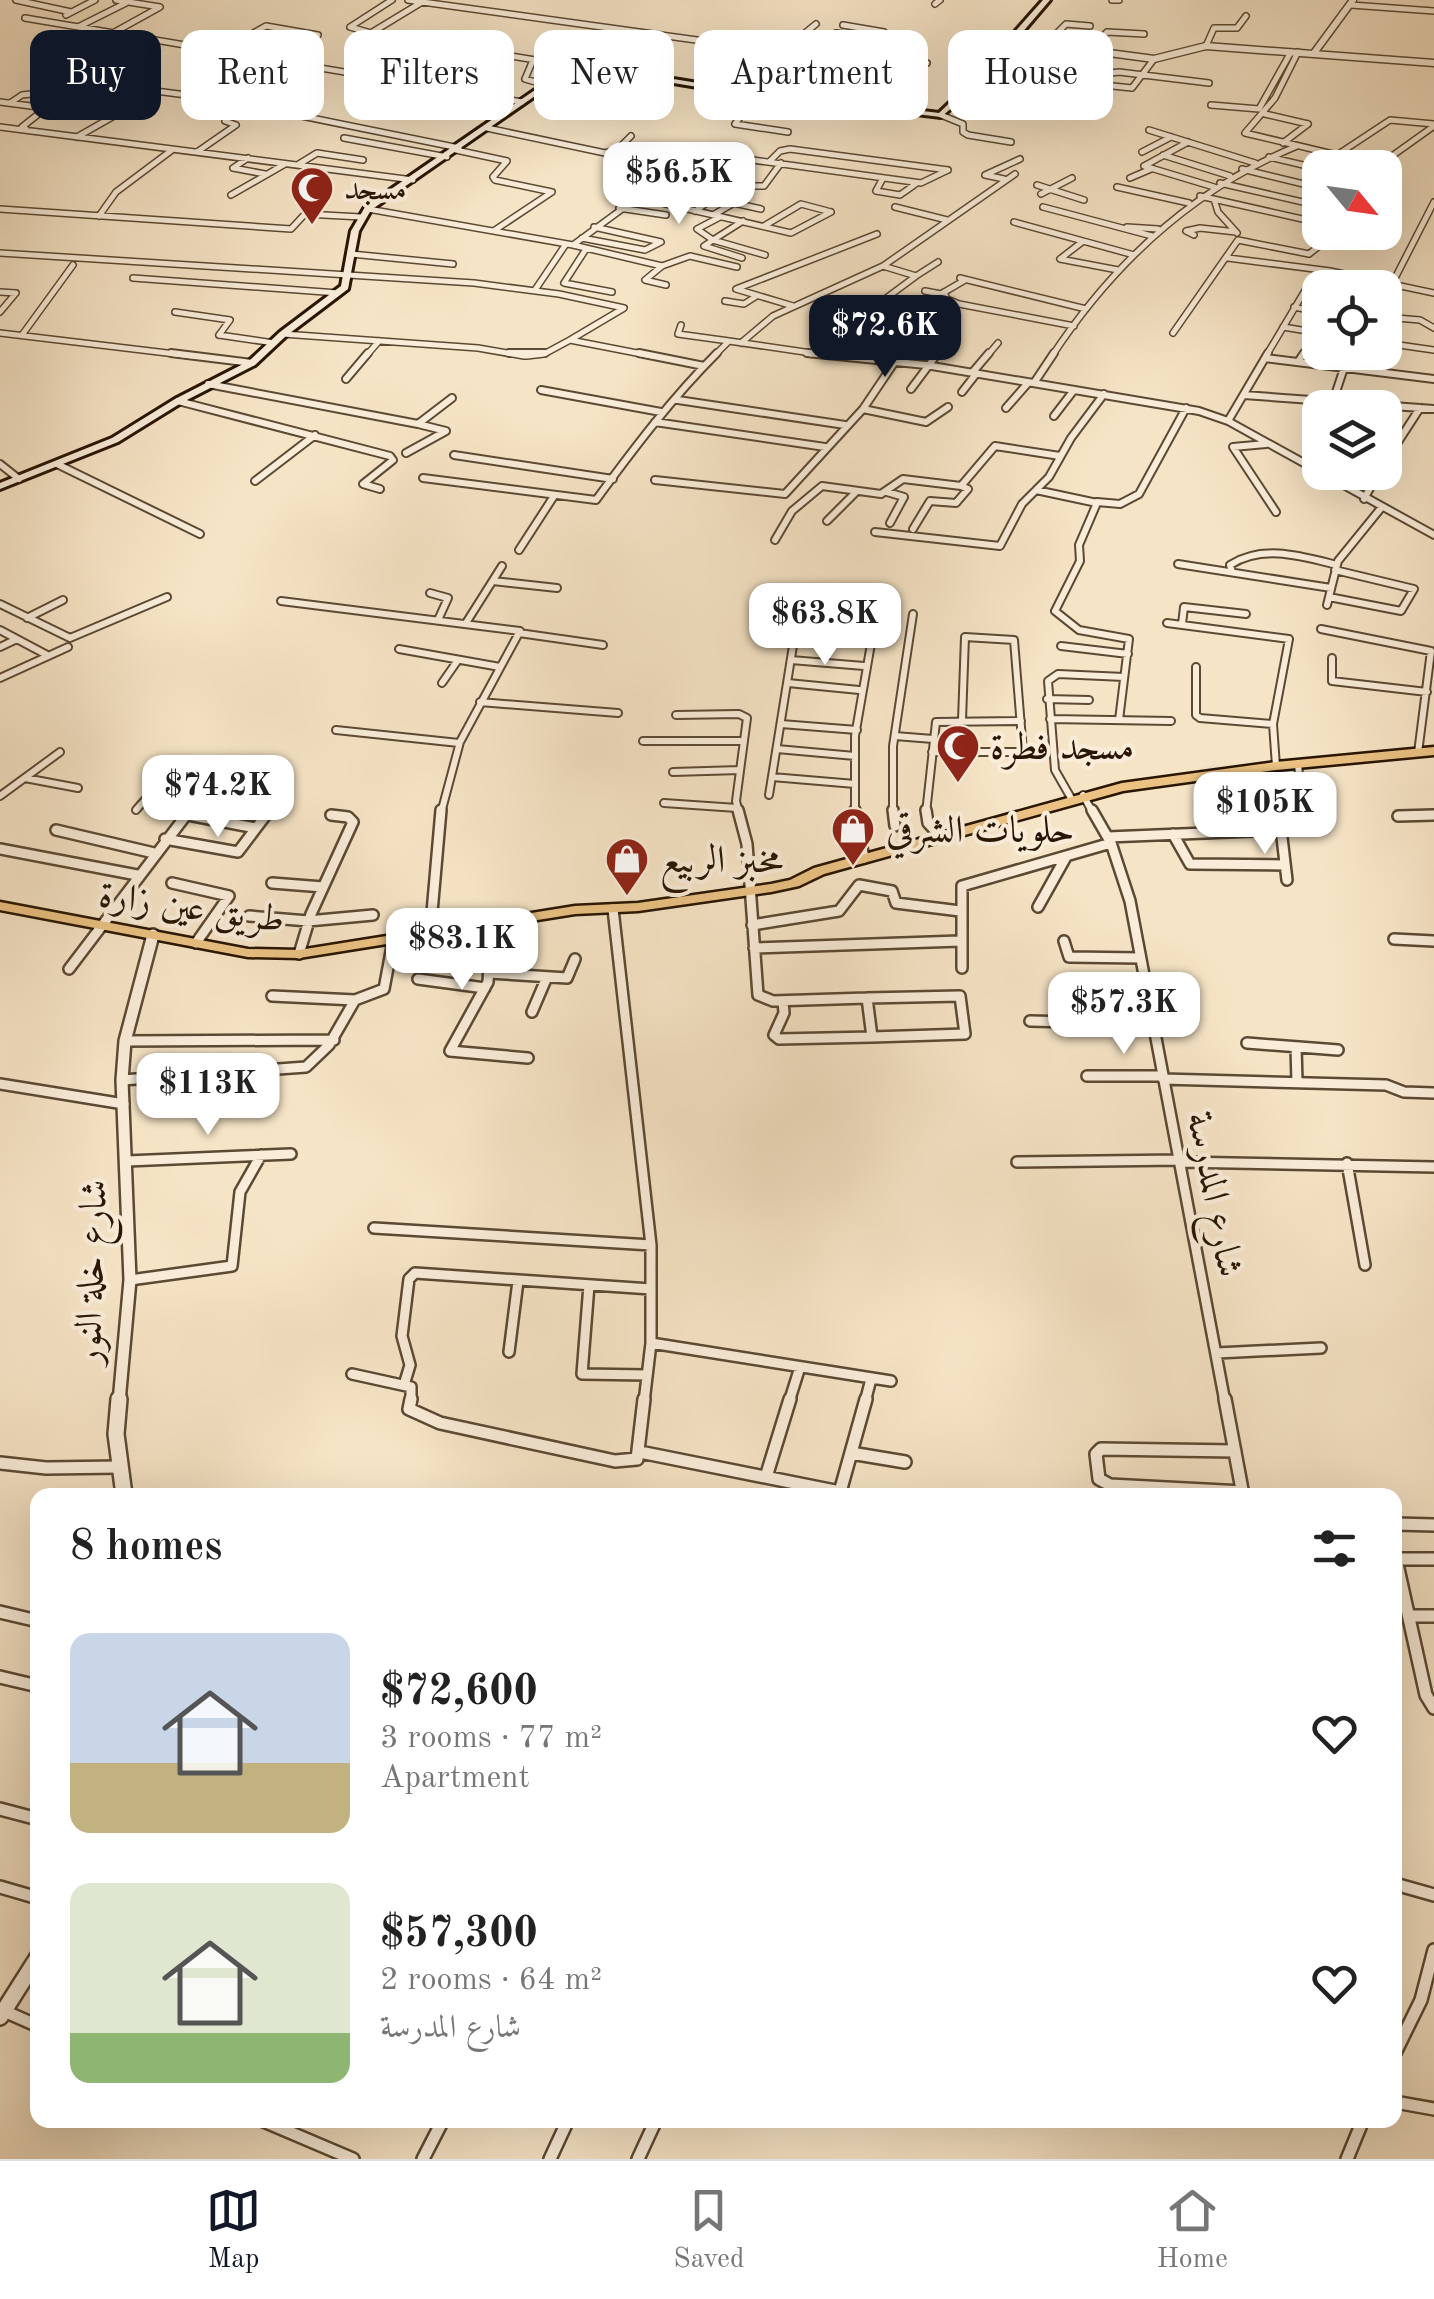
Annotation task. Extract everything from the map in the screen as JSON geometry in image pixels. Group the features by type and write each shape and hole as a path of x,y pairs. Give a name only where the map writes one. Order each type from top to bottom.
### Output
{"main road":[{"path":"1022,30 1047,0"},
{"path":"0,486 115,440 208,384 252,363 283,334 338,294 350,274 350,254 364,213 534,94"},
{"path":"928,114 941,116 948,109"},
{"name":"طريق عين زارة","path":"0,906 248,953 299,954 575,910 613,909 790,884 814,872 1077,796 1147,782 1434,752"}],"street":[{"path":"16,0 70,12"},
{"path":"43,8 58,0"},
{"path":"50,22 95,0"},
{"path":"116,0 169,8"},
{"path":"359,30 350,27 392,0"},
{"path":"408,0 623,30"},
{"path":"78,28 128,2"},
{"path":"377,30 422,2"},
{"path":"1314,53 1352,2 1434,11"},
{"path":"118,30 160,7"},
{"path":"1206,46 1214,28 1237,28 1246,16"},
{"path":"25,18 92,30"},
{"path":"811,30 816,24"},
{"path":"843,25 872,30"},
{"path":"1059,30 1064,25 1090,26"},
{"path":"259,30 266,26 289,30"},
{"path":"1113,32 1144,34"},
{"path":"1113,54 1154,59 1206,46 1434,63"},
{"path":"1211,105 1260,109 1294,52"},
{"path":"1294,52 1265,114 1245,132 1316,150"},
{"path":"514,57 533,60 525,79 534,82"},
{"path":"1113,86 1132,88 1154,59"},
{"path":"1113,72 1209,83"},
{"path":"161,91 218,98 454,152"},
{"path":"10,103 30,94"},
{"path":"514,101 522,102"},
{"path":"0,102 46,108 22,127 26,129"},
{"path":"1265,114 1308,124 1283,142"},
{"path":"941,116 963,124 966,134 1012,142"},
{"path":"77,137 107,120"},
{"path":"738,120 735,124 788,132"},
{"path":"1342,150 1390,120 1434,125"},
{"path":"197,152 236,125 225,121"},
{"path":"1399,150 1434,125"},
{"path":"0,127 413,180"},
{"path":"487,128 605,154 617,150 631,136"},
{"path":"1149,130 1255,163"},
{"path":"1142,152 1171,137"},
{"path":"344,138 508,161 493,177 496,180 552,192 494,230"},
{"path":"1188,142 1145,164 1151,169 1302,202"},
{"path":"1006,408 1031,383 1118,270 1158,230 1230,176 1297,146"},
{"path":"99,216 116,192 172,150"},
{"path":"770,161 785,150 948,172"},
{"path":"299,164 317,154 365,161 353,171"},
{"path":"824,169 836,155"},
{"path":"1163,155 1230,176"},
{"path":"1268,156 1302,164"},
{"path":"248,158 234,168 264,174"},
{"path":"536,290 570,245 620,208 666,184 709,183 745,159 925,183 959,167"},
{"path":"1016,174 1004,180 985,174 1020,159"},
{"path":"231,195 288,163"},
{"path":"745,186 764,186 781,163"},
{"path":"1130,178 1151,169"},
{"path":"1242,170 1302,184"},
{"path":"884,178 876,191 900,194 917,182"},
{"path":"1041,194 1072,178"},
{"path":"741,343 773,316 883,266 1002,186 1004,180"},
{"path":"1037,185 1086,198 1059,212"},
{"path":"1117,187 1190,203"},
{"path":"1200,196 1302,219"},
{"path":"636,198 793,233 832,211 799,204 764,226"},
{"path":"1214,199 1218,212 1238,236"},
{"path":"695,210 713,200"},
{"path":"1399,270 1434,202"},
{"path":"761,209 734,203 696,231 712,240 766,255"},
{"path":"895,207 947,220"},
{"path":"1042,207 1152,236"},
{"path":"620,208 666,215"},
{"path":"0,209 291,229 305,214 364,213 494,230 662,266"},
{"path":"742,258 705,248 744,221"},
{"path":"1014,222 1134,254"},
{"path":"1122,229 1140,226 1158,230"},
{"path":"582,238 645,250 661,242 594,228"},
{"path":"1194,235 1186,231 1200,228 1309,254 1314,250"},
{"path":"793,306 736,290 877,234"},
{"path":"1173,333 1228,258 1238,236"},
{"path":"1082,242 1060,259 1118,270"},
{"path":"586,249 564,283 612,292"},
{"path":"0,253 350,274 536,290 624,307 544,354 526,356 478,348 283,334"},
{"path":"350,254 454,264"},
{"path":"666,285 646,280 662,266 694,256 737,267"},
{"path":"1228,258 1303,270"},
{"path":"810,354 938,262"},
{"path":"22,335 73,265"},
{"path":"883,266 916,276"},
{"path":"132,278 338,294"},
{"path":"925,291 944,292 962,279 1086,309"},
{"path":"1402,286 1434,293"},
{"path":"0,292 16,293 0,312"},
{"path":"944,292 946,300 959,304 1074,326"},
{"path":"1228,421 1302,294"},
{"path":"725,301 744,304 757,296"},
{"path":"1294,307 1302,309"},
{"path":"175,312 227,318 231,323 218,335 274,343"},
{"path":"1402,318 1420,320 1434,328"},
{"path":"681,326 678,334 810,354 926,365 1186,408 1228,421 1434,535"},
{"path":"1284,327 1302,330"},
{"path":"0,333 252,363"},
{"path":"882,362 904,335"},
{"path":"911,389 950,336"},
{"path":"346,379 378,340"},
{"path":"570,340 704,366"},
{"path":"423,478 596,500 661,412 678,400 729,341"},
{"path":"962,392 998,343"},
{"path":"1402,345 1434,350"},
{"path":"1298,362 1302,356"},
{"path":"1265,358 1302,363"},
{"path":"655,480 785,494 845,424 864,409 894,363"},
{"path":"1360,370 1433,379 1434,365"},
{"path":"208,384 446,431 406,453"},
{"path":"541,390 661,412"},
{"path":"1054,416 1074,390"},
{"path":"875,532 998,548 1022,504 1049,478 1104,394"},
{"path":"1244,394 1302,399"},
{"path":"418,424 452,398"},
{"path":"678,400 845,424"},
{"path":"178,401 393,458 362,484 380,489"},
{"path":"864,409 926,422 948,407"},
{"path":"1402,407 1434,409"},
{"path":"1036,490 1118,505 1130,502 1139,494 1186,408"},
{"path":"1402,436 1420,408"},
{"path":"656,422 825,447"},
{"path":"255,481 314,435"},
{"path":"1269,444 1233,447 1276,512"},
{"path":"961,486 995,446 1060,456"},
{"path":"454,455 613,479"},
{"path":"0,464 19,479"},
{"path":"57,464 200,534"},
{"path":"887,492 903,479 968,489 956,503 931,501 913,529"},
{"path":"774,540 792,511 819,488 887,492 904,497 890,523"},
{"path":"1364,499 1369,490"},
{"path":"827,521 857,491"},
{"path":"519,550 554,496"},
{"path":"1097,502 1080,545 1080,561 1055,611 1080,630 1129,638 1119,720"},
{"path":"1329,597 1336,567 1381,508"},
{"path":"898,510 922,514"},
{"path":"1178,564 1232,572 1401,611 1414,588 1284,553 1242,557 1230,565 1232,572"},
{"path":"466,623 502,566"},
{"path":"493,580 557,588"},
{"path":"787,593 874,613 859,690 856,730 855,784 864,858"},
{"path":"430,594 448,599 438,620"},
{"path":"769,796 801,596"},
{"path":"0,604 70,638 167,597"},
{"path":"27,618 63,600"},
{"path":"281,601 466,623 603,645"},
{"path":"1182,624 1184,607 1246,611 1242,632"},
{"path":"895,826 890,789 895,711 910,653 913,614"},
{"path":"1168,623 1290,639 1274,724 1276,766"},
{"path":"1321,629 1432,652 1431,694 1418,753"},
{"path":"0,630 47,655"},
{"path":"796,632 870,637"},
{"path":"430,935 440,811 459,743 519,633"},
{"path":"932,752 1020,754 1016,642 973,634 966,637 962,720"},
{"path":"0,647 16,639"},
{"path":"0,678 68,646"},
{"path":"1061,646 1128,654"},
{"path":"399,649 500,667"},
{"path":"1332,658 1329,679 1335,682 1431,694"},
{"path":"442,682 458,660"},
{"path":"791,660 864,666"},
{"path":"1196,667 1196,715 1200,718 1274,724"},
{"path":"1089,700 1047,699 1048,680 1053,675 1124,677"},
{"path":"788,683 859,690"},
{"name":"شارع المدرسة","path":"1047,699 1055,770 1110,840 1130,901 1242,1488"},
{"path":"480,702 618,713"},
{"path":"676,715 743,714 747,718 737,808 746,836 758,996 783,1001 958,996 966,1032 872,1039 779,1039 774,1036 784,1012 783,1001"},
{"path":"1050,719 1170,721"},
{"path":"940,837 926,817 936,722 1021,721"},
{"path":"781,724 856,730"},
{"path":"336,730 459,743"},
{"path":"895,736 933,739"},
{"path":"643,742 744,742"},
{"path":"777,750 855,756"},
{"path":"0,796 60,752"},
{"path":"1298,764 1302,807"},
{"path":"673,772 740,770"},
{"path":"69,968 154,853 214,782 191,773 164,779 136,810"},
{"path":"772,777 855,784"},
{"path":"25,778 78,788"},
{"path":"664,803 737,808"},
{"path":"188,815 256,828"},
{"path":"166,840 234,853 266,815"},
{"path":"299,954 308,922 353,822 331,815"},
{"path":"1398,816 1434,815"},
{"path":"962,968 962,886 1110,840 1302,828"},
{"path":"56,830 154,853"},
{"path":"1281,830 1287,880"},
{"path":"1174,834 1190,864 1285,865"},
{"path":"0,849 137,875"},
{"path":"1038,907 1066,856"},
{"path":"172,883 229,896 196,943"},
{"path":"272,883 323,887"},
{"path":"752,925 839,911 860,885 892,892 896,902 960,911"},
{"path":"352,1374 404,1385 414,1391 409,1409 412,1414 440,1423 615,1461 633,1461 640,1452 650,1343 651,1245 613,909"},
{"path":"250,916 308,922 373,915"},
{"path":"490,926 490,973 450,1052 528,1058"},
{"name":"شارع خلة النور","path":"123,1488 117,1393 130,1280 122,1080 125,1041 153,935"},
{"path":"1394,939 1434,941"},
{"path":"272,996 355,1000 384,989 393,941"},
{"path":"754,948 960,941"},
{"path":"1064,941 1069,958 1140,958"},
{"path":"490,973 567,978 575,958"},
{"path":"532,1012 548,977"},
{"path":"418,979 485,988"},
{"path":"1074,997 1076,1022"},
{"path":"867,998 872,1039"},
{"path":"122,1080 306,1066 321,1057 334,1040 355,1000"},
{"path":"1030,1021 1153,1024"},
{"path":"125,1041 334,1040"},
{"path":"1246,1043 1338,1050"},
{"path":"1296,1047 1297,1082"},
{"path":"1087,1076 1386,1085 1404,1092 1434,1093"},
{"path":"0,1084 124,1104"},
{"path":"127,1161 290,1154"},
{"path":"130,1280 232,1266 240,1192 262,1156"},
{"path":"1018,1162 1347,1162 1434,1167"},
{"path":"1347,1162 1365,1264"},
{"path":"374,1228 651,1245"},
{"path":"404,1385 410,1365 402,1336 410,1275 651,1289"},
{"path":"509,1352 518,1281"},
{"path":"589,1285 581,1372 647,1376"},
{"path":"650,1343 890,1382"},
{"path":"1217,1353 1321,1348"},
{"path":"766,1477 800,1367"},
{"path":"842,1488 871,1378"},
{"path":"1154,1488 1110,1485 1099,1479 1096,1454 1101,1449 1235,1451"},
{"path":"640,1452 818,1488"},
{"path":"851,1453 905,1462"},
{"path":"0,1463 46,1468 120,1466"},
{"path":"1402,1524 1434,1525"},
{"path":"1402,1557 1434,1559"},
{"path":"1402,1600 1426,1695 1434,1708"},
{"path":"0,1612 30,1619"},
{"path":"1408,1616 1434,1616"},
{"path":"0,1677 30,1684"},
{"path":"0,1809 30,1817"},
{"path":"1402,1886 1434,1895"},
{"path":"0,1887 30,1896"},
{"path":"1402,2038 1428,2001 1434,1950"},
{"path":"30,1970 2,2014 30,2023"},
{"path":"1402,2022 1409,2024"},
{"path":"1402,2103 1434,2109"},
{"path":"279,2128 352,2159"},
{"path":"423,2159 439,2128"},
{"path":"550,2159 564,2128"},
{"path":"638,2159 652,2128"},
{"path":"1347,2159 1360,2128"}],"place":[{"name":"مسجد","path":"312,226"},
{"name":"مسجد فطرة","path":"958,784"},
{"name":"حلويات الشرقي","path":"853,867"},
{"name":"مخبز الربيع","path":"627,897"}]}
